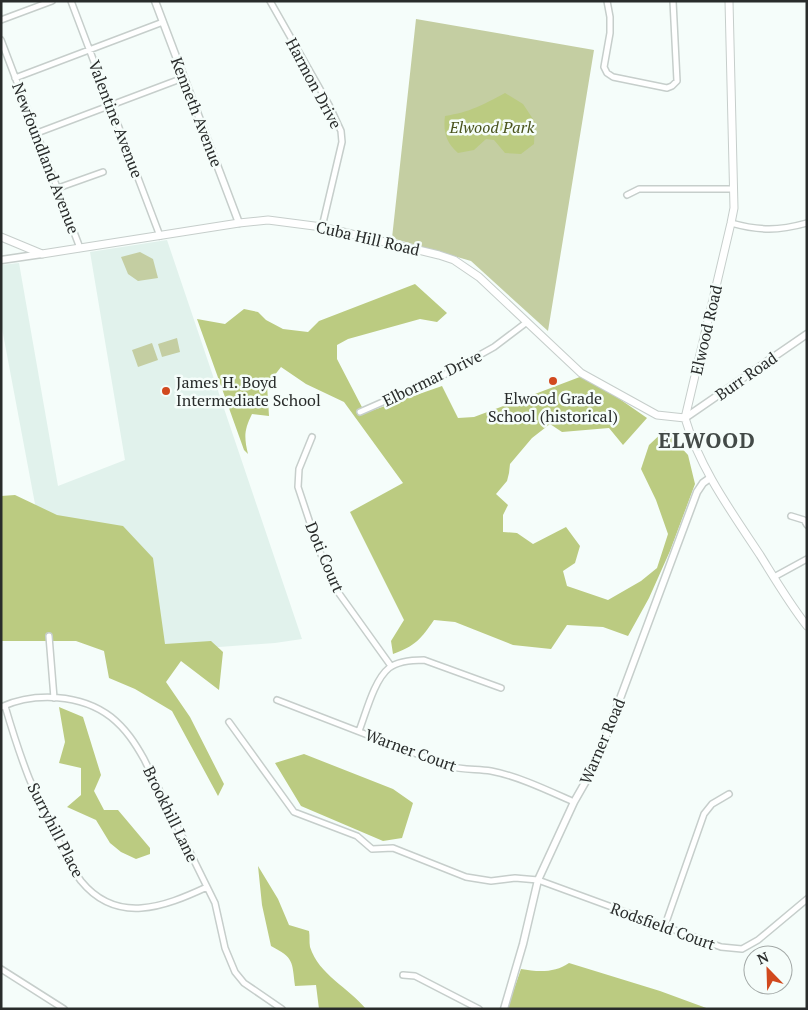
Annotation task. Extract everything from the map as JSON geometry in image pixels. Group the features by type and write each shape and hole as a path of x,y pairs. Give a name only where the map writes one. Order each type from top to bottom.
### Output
{"main road":[{"name":"Elwood Road","path":"685,418 731,223 734,189 729,1"},
{"name":"Cuba Hill Road","path":"42,254 268,220 322,227 439,254 454,260 479,277 581,373 657,415 685,418"},
{"path":"1,237 42,254"},
{"path":"685,418 692,440 710,478 807,626"}],"street":[{"path":"1,20 52,1"},
{"name":"Valentine Avenue","path":"71,1 160,236"},
{"name":"Kenneth Avenue","path":"154,1 239,223"},
{"name":"Harmon Drive","path":"270,1 329,105 341,131 342,142 322,227"},
{"path":"607,1 610,17 610,33 604,67 607,73 613,77 667,88 677,81 674,1"},
{"path":"15,78 163,22"},
{"name":"Newfoundland Avenue","path":"1,40 80,248"},
{"path":"37,133 183,78"},
{"path":"58,188 103,172"},
{"path":"627,195 638,189 734,189"},
{"path":"731,223 749,228 770,230 807,223"},
{"path":"1,260 42,254"},
{"name":"Elbormar Drive","path":"360,412 442,376 494,347 526,322"},
{"name":"Burr Road","path":"685,418 807,334"},
{"name":"Doti Court","path":"312,437 299,469 298,487 319,550 338,592 391,666"},
{"name":"Warner Road","path":"504,1009 523,944 538,880 574,802 590,774 697,492 703,483 710,478"},
{"path":"791,516 804,520 807,526"},
{"path":"774,577 807,559"},
{"path":"49,636 54,698"},
{"path":"359,731 380,678 391,666 413,660 424,660 501,688"},
{"name":"Brookhill Lane","path":"3,707 38,698 54,698 84,704 110,716 134,741 215,903 224,948 235,972 244,983 282,1009"},
{"name":"Warner Court","path":"277,700 448,766 458,769 504,774 574,802"},
{"name":"Surryhill Place","path":"3,707 30,780 72,866 82,882 93,892 106,901 123,907 137,908 167,904 207,887"},
{"name":"Rodsfield Court","path":"229,722 294,812 357,836 372,849 394,848 466,877 491,881 515,878 538,880 721,948 742,949 758,940 807,899"},
{"path":"664,928 704,814 712,804 729,794"},
{"path":"1,969 64,1009"},
{"path":"403,975 415,976 479,1009"}],"shaded area":[{"name":"James H. Boyd Intermediate School","path":"167,240 302,639 275,643 157,650 60,637 1,323 1,265 19,263 58,486 125,460 90,252"}],"green space":[{"name":"Elwood Park","path":"416,19 594,50 548,331 471,261 392,238"},
{"path":"505,93 523,104 535,122 534,144 521,154 505,153 494,140 486,139 474,150 458,153 446,136 444,127 445,116 476,107"},
{"path":"140,252 153,259 158,278 138,281 128,274 121,257"},
{"path":"415,284 447,313 437,322 420,319 348,339 337,345 337,359 365,413 442,386 458,418 474,417 585,375 647,418 623,445 609,428 562,432 550,424 532,438 510,464 507,481 496,494 508,505 503,515 503,532 517,533 533,544 566,527 580,546 575,563 563,571 567,586 608,600 641,581 657,568 668,534 656,500 641,469 649,445 665,430 688,455 695,484 670,551 649,598 628,636 603,627 567,625 551,649 513,645 455,622 434,620 417,641 393,654 391,641 404,620 350,512 403,483 344,402 306,384 281,367 267,385 269,416 252,414 245,434 248,454 244,450 197,319 225,324 244,309 258,312 266,320 283,329 308,332 319,321"},
{"path":"177,338 180,352 162,357 158,344"},
{"path":"152,343 158,360 138,367 132,350"},
{"path":"15,495 57,515 123,526 153,558 165,644 211,641 223,652 219,690 181,661 166,682 190,717 224,784 218,796 172,711 135,689 109,678 104,651 76,641 1,641 1,496"},
{"path":"59,707 83,717 101,775 94,791 104,810 118,810 150,848 150,854 136,859 121,852 110,843 96,820 67,807 81,795 81,768 59,763 65,742"},
{"path":"304,754 393,789 413,803 402,838 383,841 301,806 275,763"},
{"path":"258,866 278,899 289,925 309,931 310,947 314,957 327,973 366,1009 319,1009 316,985 295,986 292,966 288,957 271,946 262,905"},
{"path":"569,963 660,991 709,1009 507,1009 521,969 546,971 558,969"}],"place":[{"name":"Elwood Grade School (historical)","path":"553,381"},
{"name":"James H. Boyd Intermediate School","path":"166,391"}],"district":[{"name":"ELWOOD","path":"707,440"}]}
